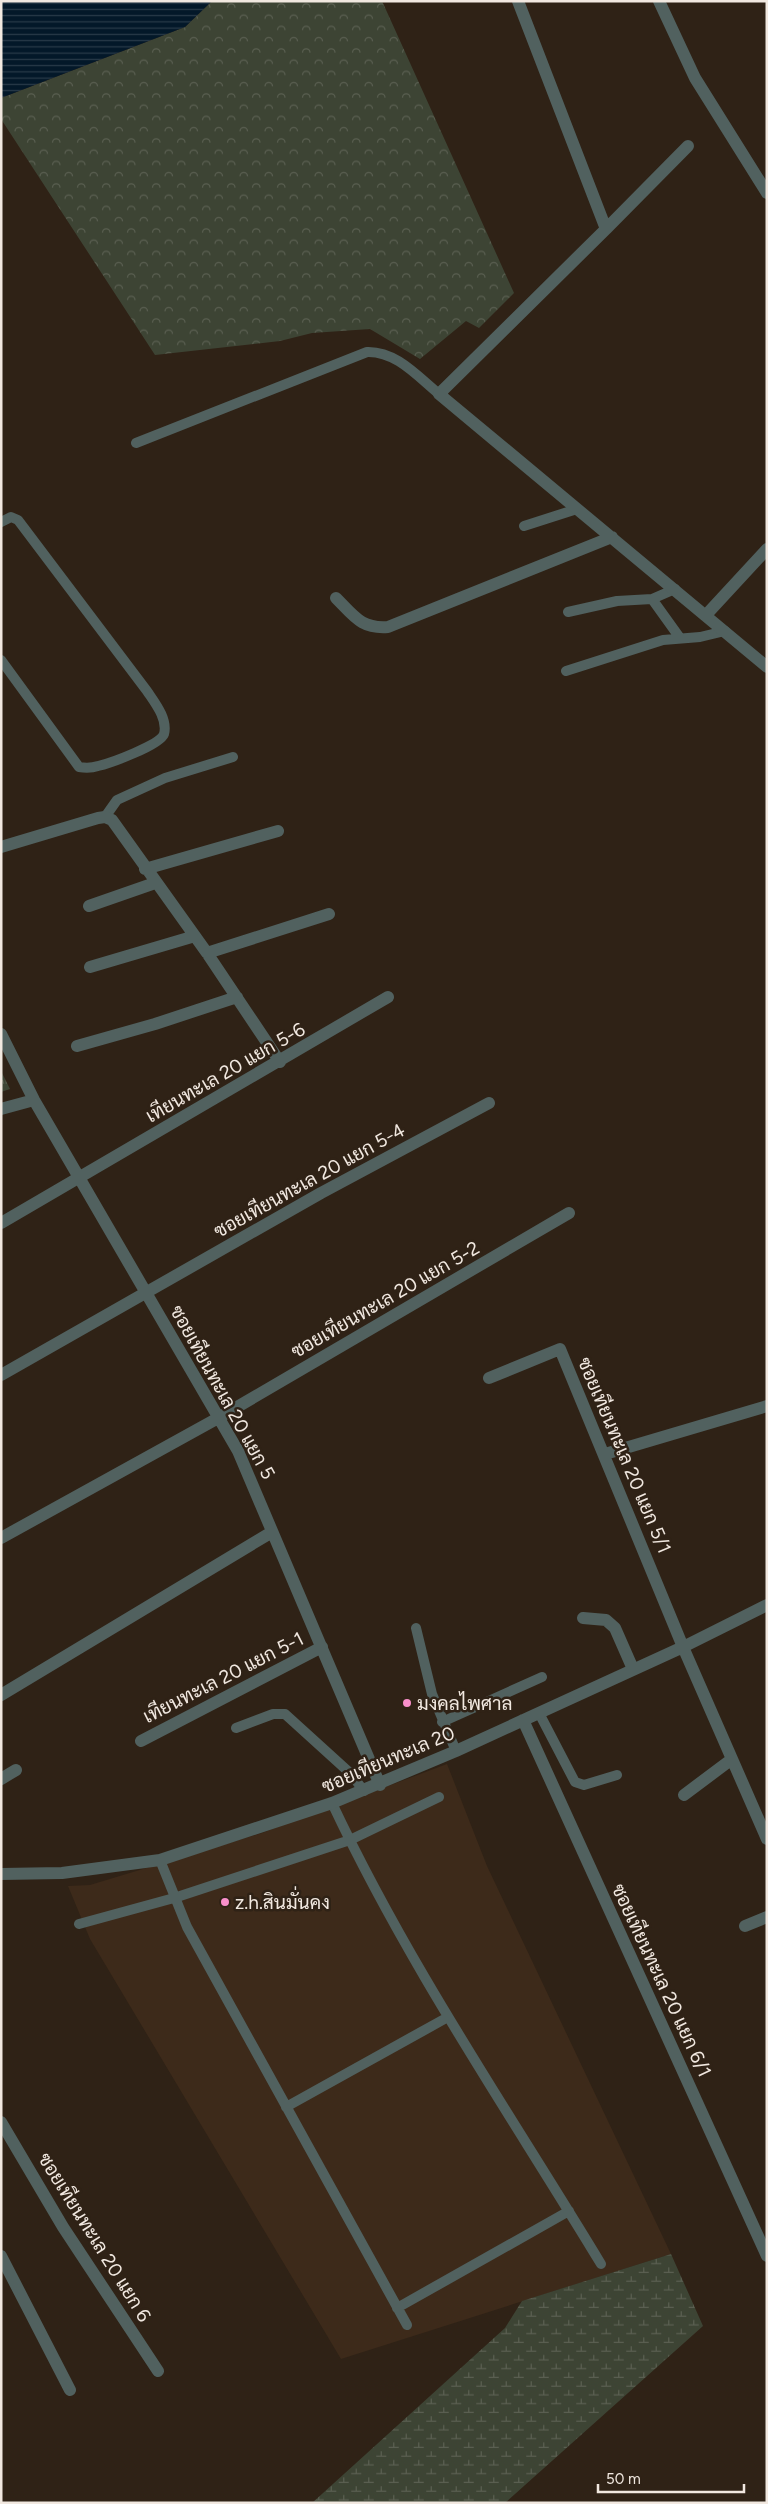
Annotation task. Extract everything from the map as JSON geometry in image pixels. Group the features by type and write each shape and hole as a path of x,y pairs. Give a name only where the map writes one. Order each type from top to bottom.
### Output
{"street":[{"path":"518,1 606,229"},
{"path":"660,1 695,78 767,193"},
{"path":"688,146 439,394 767,667"},
{"path":"336,598 365,625 375,628 388,627 612,537"},
{"path":"706,615 767,549"},
{"path":"1,847 105,817 112,820 237,997 280,1062"},
{"path":"145,869 278,830"},
{"path":"89,906 155,883"},
{"path":"207,954 329,914"},
{"path":"90,967 194,936"},
{"path":"77,1046 155,1024 237,997"},
{"name":"เทียนทะเล 20 แยก 5-6","path":"1,1223 280,1062 388,997"},
{"name":"ซอยเทียนทะเล 20 แยก 5","path":"1,1034 34,1100 220,1417 238,1451 380,1785"},
{"path":"1,1109 34,1100"},
{"name":"ซอยเทียนทะเล 20 แยก 5-4","path":"1,1375 321,1193 489,1103"},
{"name":"ซอยเทียนทะเล 20 แยก 5-2","path":"1,1538 220,1417 569,1213"},
{"name":"ซอยเทียนทะเล 20 แยก 5/1","path":"489,1378 560,1349 605,1454 682,1647 767,1839"},
{"path":"605,1454 767,1406"},
{"path":"1,1695 272,1532"},
{"name":"ซอยเทียนทะเล 20","path":"1,1874 62,1873 160,1860 332,1803 380,1785 456,1751 682,1647 767,1605"},
{"path":"583,1618 606,1620 615,1628 633,1669"},
{"name":"เทียนทะเล 20 แยก 5-1","path":"142,1741 322,1648"},
{"name":"ซอยเทียนทะเล 20 แยก 6/1","path":"523,1720 767,2256"},
{"path":"684,1795 732,1759"},
{"path":"1,1778 16,1770"},
{"path":"745,1926 767,1917"},
{"name":"ซอยเทียนทะเล 20 แยก 6","path":"1,2122 63,2227 158,2370"},
{"path":"1,2256 70,2390"}],"lane":[{"path":"136,443 367,352 381,352 398,360 439,394"},
{"path":"524,526 577,509"},
{"path":"1,522 11,517 18,520 147,691 160,713 164,734 160,740 152,744 97,767 79,767 1,660"},
{"path":"568,612 617,602 652,599 675,589"},
{"path":"652,599 680,638"},
{"path":"566,671 662,640 700,637 725,631"},
{"path":"105,817 117,800 165,778 233,757"},
{"path":"416,1628 432,1694 442,1722 456,1751"},
{"path":"442,1722 542,1677"},
{"path":"539,1712 575,1782 584,1784 617,1775"},
{"path":"236,1728 273,1714 285,1714 337,1764 350,1773 364,1791"},
{"path":"79,1924 174,1898 350,1840 439,1797"},
{"path":"332,1803 350,1840 448,2017 602,2264"},
{"path":"160,1860 187,1927 407,2325"},
{"path":"286,2107 448,2017"},
{"path":"397,2308 569,2211"}],"shaded area":[{"path":"447,1764 487,1866 671,2254 341,2359 90,1939 68,1886 90,1885 262,1833"}],"green space":[{"path":"212,1 382,1 514,293 479,328 466,321 420,359 370,329 312,333 280,341 155,355 1,119 1,98 185,27"},
{"path":"1,1071 10,1089 1,1092"},
{"path":"671,2254 703,2326 505,2503 312,2503 505,2328 522,2301"}],"water":[{"path":"1,1 212,1 185,27 1,98"}],"place":[{"name":"มงคลไพศาล","path":"407,1703"},
{"name":"z.h.สินมั่นคง","path":"225,1902"}]}
